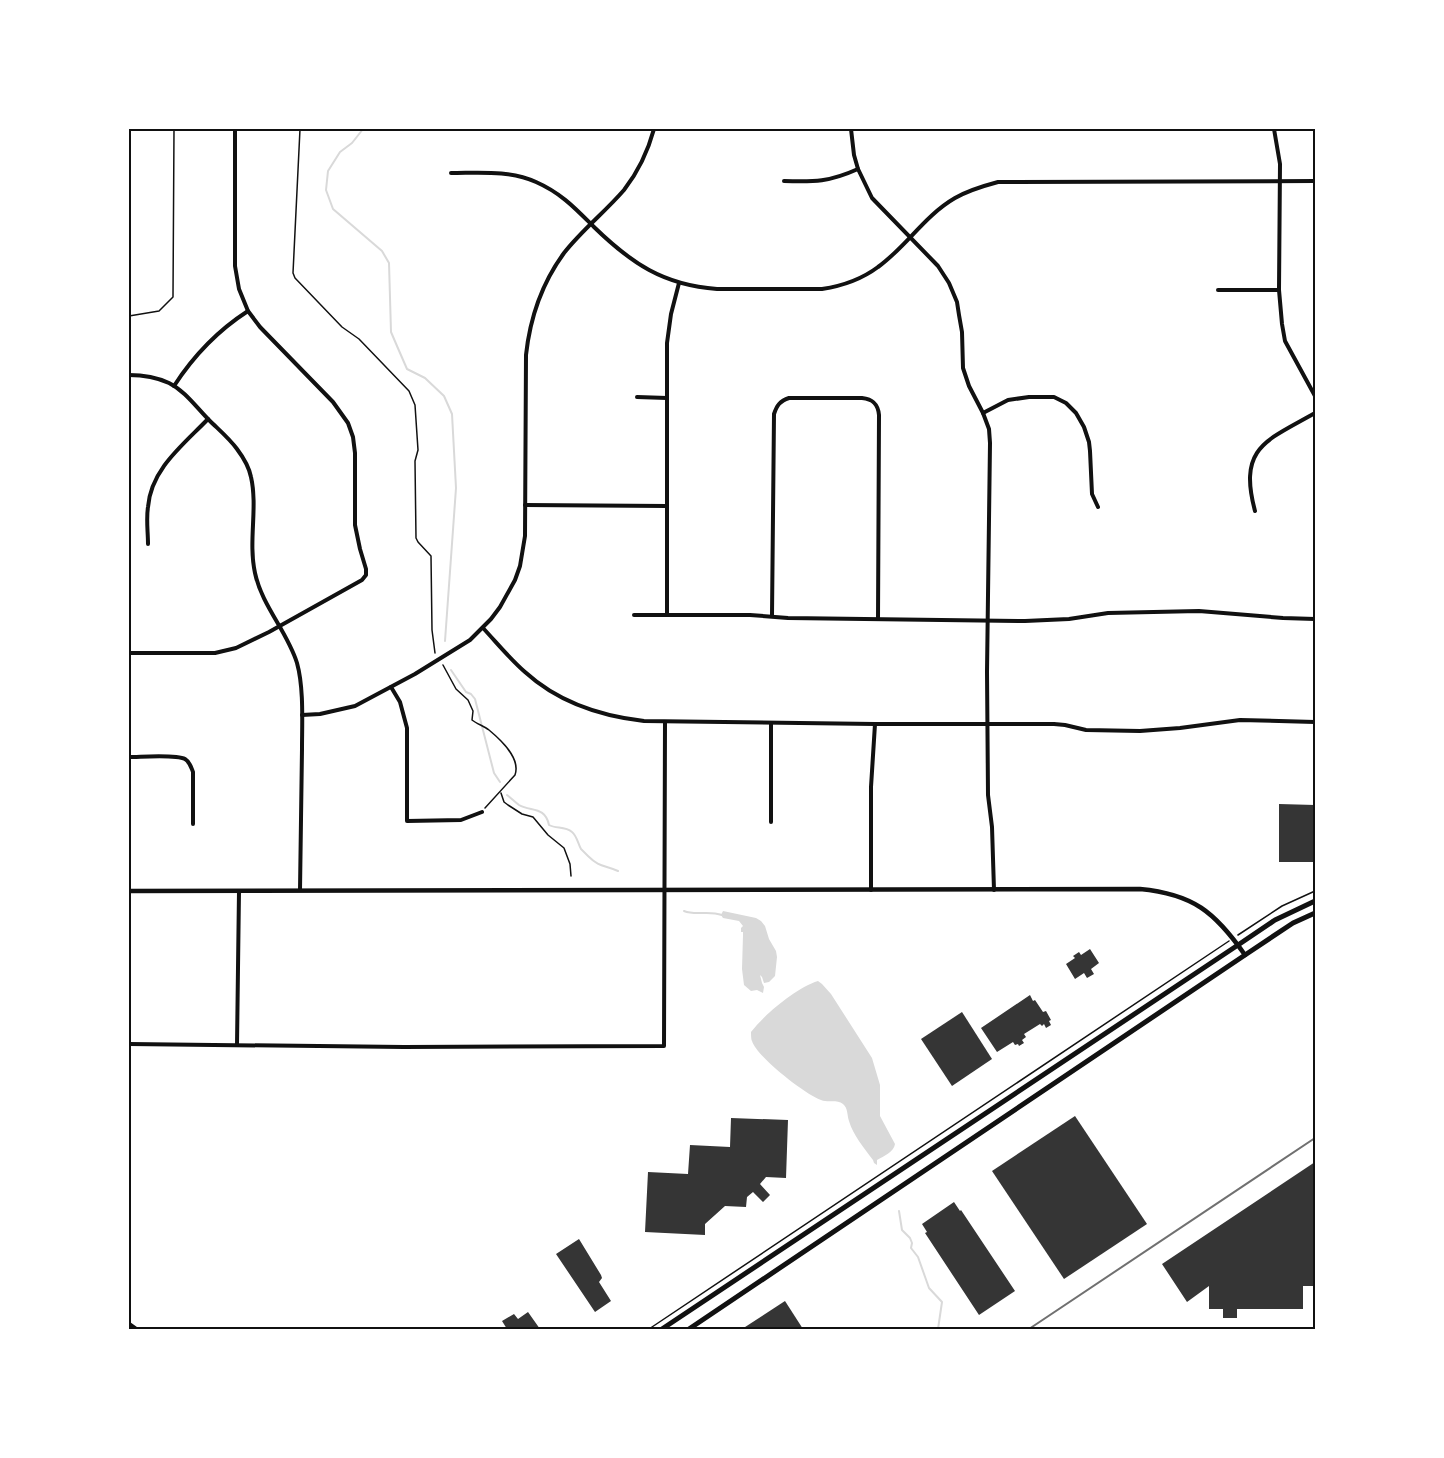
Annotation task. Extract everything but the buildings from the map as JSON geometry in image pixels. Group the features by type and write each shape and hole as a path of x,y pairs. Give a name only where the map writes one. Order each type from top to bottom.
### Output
{"main road":[{"path":"662,1329 1275,920 1315,900"},
{"path":"688,1329 1293,923 1315,913"}],"street":[{"path":"129,653 215,653 236,648 362,580 366,574 355,525 355,453 348,423 333,402 260,327 248,311 239,290 235,266 236,129"},
{"path":"302,715 320,714 355,706 415,674 470,640 501,607 520,566 525,536 526,355 536,307 564,254 613,202 633,176 642,162 654,129"},
{"path":"851,129 858,169 872,198 938,266 949,283 957,302 962,332 963,368 989,429 987,724 988,795 992,827 994,890"},
{"path":"1274,129 1280,164 1280,309 1286,341 1315,396"},
{"path":"784,181 830,180 858,169"},
{"path":"451,173 500,173 536,182 563,196 616,247 642,267 679,283 717,289 807,289 834,287 857,279 878,267 920,226 953,199 975,188 998,182 1315,182"},
{"path":"667,614 667,343 679,283"},
{"path":"1218,290 1280,290"},
{"path":"174,386 201,349 248,311"},
{"path":"129,375 155,378 181,391 238,450 249,470 253,492 253,565 261,591 297,663 300,681 302,715 300,890"},
{"path":"637,397 667,398"},
{"path":"983,413 1008,399 1054,397 1066,403 1076,413 1089,442 1092,494 1098,507"},
{"path":"772,616 774,414 778,404 789,398 869,398 879,408 878,619"},
{"path":"1255,511 1249,492 1252,461 1256,453 1268,441 1315,413"},
{"path":"148,544 148,506 155,480 164,465 208,419"},
{"path":"525,505 667,506"},
{"path":"634,615 750,615 988,621 1069,619 1108,613 1199,610 1315,619"},
{"path":"483,628 526,673 558,696 585,709 612,717 644,721 1054,724 1086,730 1140,731 1240,720 1315,722"},
{"path":"391,687 400,702 407,728 407,821 461,820 482,812"},
{"path":"129,1044 404,1047 664,1046 665,722"},
{"path":"771,723 771,822"},
{"path":"871,890 871,787 875,724"},
{"path":"129,757 186,759 193,772 193,824"},
{"path":"129,891 1140,889 1158,891 1196,905 1226,928 1245,955"},
{"path":"237,1045 238,890"},
{"path":"129,1324 136,1329"}],"path":[{"path":"129,316 159,311 173,297 174,129"},
{"path":"300,129 292,273 342,327 359,339 405,386 415,405 418,450 415,461 416,537 431,556 432,630 435,652 456,689 468,700 473,711 472,720 489,730 508,749 517,770 482,812"},
{"path":"500,792 504,802 522,814 533,817 548,836 564,848 572,876"},
{"path":"649,1329 1233,938 1282,906 1315,891"}],"shaded area":[{"path":"723,911 756,918 765,926 777,957 775,976 769,982 764,983 760,975 764,987 763,993 757,990 751,991 744,985 743,932 741,932 743,926 739,921 723,918 721,915"},
{"path":"818,981 831,994 872,1058 880,1085 880,1116 895,1144 891,1152 877,1160 877,1165 853,1131 843,1104 821,1100 804,1090 772,1065 756,1048 752,1040 751,1032 764,1017 800,989"}],"waterway":[{"path":"363,129 352,143 340,152 328,171 326,190 333,209 382,251 389,263 391,332 407,369 425,378 444,396 452,414 456,488 445,641"},
{"path":"451,670 466,692 475,699 494,773 500,782"},
{"path":"507,795 519,805 541,812 549,825 572,832 581,849 592,860 618,871"},
{"path":"684,911 722,915"},
{"path":"899,1211 902,1230 910,1238 911,1248 918,1257 929,1288 942,1302 938,1329"}],"railway":[{"path":"1029,1329 1315,1138"}]}
